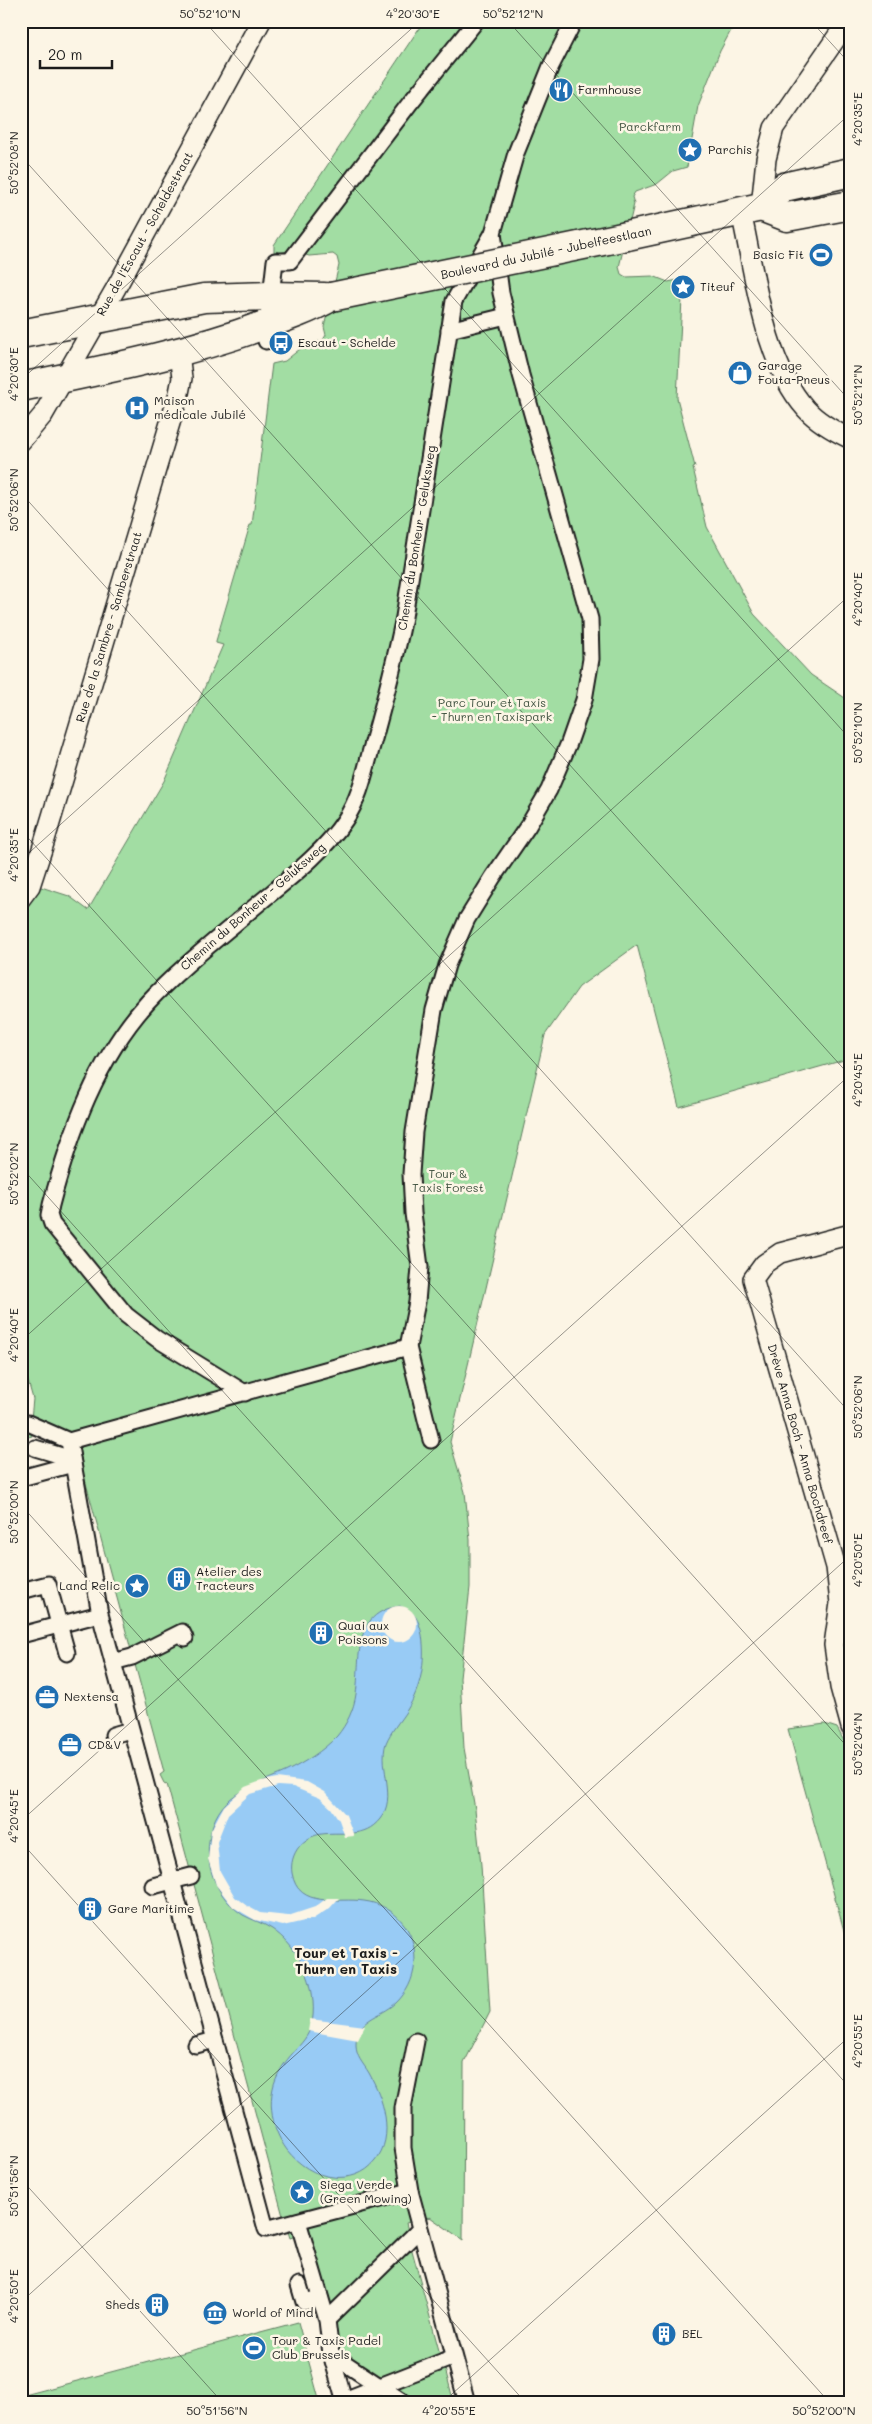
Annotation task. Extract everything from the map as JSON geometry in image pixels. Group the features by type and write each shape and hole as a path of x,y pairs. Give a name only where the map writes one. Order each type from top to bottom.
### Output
{"main road":[{"path":"751,209 784,187 851,172"},
{"path":"751,209 787,217 851,205"},
{"name":"Boulevard du Jubilé - Jubelfeestlaan","path":"21,334 204,298 331,297 751,209"},
{"name":"Boulevard du Jubilé - Jubelfeestlaan","path":"21,387 267,333 331,297"}],"street":[{"name":"Rue de l'Escaut - Scheldestraat","path":"21,441 43,415 99,318 261,21"},
{"path":"267,333 275,261 290,261 410,103 476,21"},
{"path":"431,1440 408,1347 418,1302 420,1267 411,1174 414,1132 434,1010 447,965 467,919 493,876 528,826 549,790 570,743 584,700 591,659 590,619 500,293 493,233 516,152 551,66 574,21"},
{"path":"848,21 774,128 751,209 770,341 785,377 807,411 851,439"},
{"name":"Chemin du Bonheur - Geluksweg","path":"245,1393 157,1339 126,1315 52,1224 49,1215 51,1205 58,1178 81,1112 103,1066 125,1031 148,1002 182,969 321,849 345,820 359,791 395,661 404,617 423,510 454,301 493,233"},
{"path":"449,330 506,316"},
{"name":"Rue de la Sambre - Samberstraat","path":"21,898 30,886 44,843 179,393 182,378 180,353"},
{"name":"Drève Anna Boch - Anna Bochdreef","path":"851,1234 780,1253 764,1264 752,1279 836,1568 840,1603 834,1645 839,1680 851,1727"},
{"path":"28,1422 69,1441 408,1347"},
{"path":"69,1441 100,1614 266,2229 410,2191"},
{"path":"35,1448 73,1461"},
{"path":"21,1478 73,1461"},
{"path":"21,1590 48,1584 67,1653"},
{"path":"21,1635 100,1614"},
{"path":"113,1662 132,1656 182,1632 185,1638"},
{"path":"113,1735 130,1730"},
{"path":"153,1886 192,1876"},
{"path":"196,2045 215,2040"},
{"path":"416,2041 403,2108 403,2148 410,2191 467,2403"},
{"path":"298,2221 327,2320 331,2354 344,2401 454,2357"},
{"path":"327,2320 420,2229"},
{"path":"299,2285 304,2302 320,2298"},
{"path":"331,2354 405,2403"}],"green space":[{"name":"Parc Tour et Taxis - Thurn en Taxispark","path":"424,21 736,21 720,51 698,106 687,167 673,171 657,184 635,192 632,197 634,204 619,267 621,274 626,277 653,276 668,282 683,279 677,398 695,467 693,468 707,527 754,614 811,675 851,702 851,1058 679,1107 637,945 579,987 545,1035 450,1442 465,1492 470,1540 470,1587 460,1678 464,1748 475,1809 481,1865 490,2012 464,2063 463,2240 430,2217 406,2223 409,2235 329,2312 296,2236 290,2238 283,2216 167,1784 165,1785 160,1775 164,1772 77,1450 30,1429 33,1399 21,1356 21,906 38,886 69,896 88,910 164,781 223,645 216,643 216,641 250,525 252,525 272,364 285,361 305,345 323,340 326,335 324,327 339,265 337,257 333,254 309,256 291,250 279,253 278,251 274,252 274,245"},
{"path":"30,1429 32,1436 21,1439 21,1431"},
{"path":"825,1724 837,1728 844,1741 851,1766 851,1956 788,1729"},
{"path":"410,2243 441,2358 380,2381 341,2356 331,2319"},
{"name":"Tour & Taxis Padel Club Brussels","path":"298,2322 320,2403 21,2403 21,2396"},
{"path":"444,2365 454,2403 412,2403 387,2386"}],"water":[{"path":"400,1606 413,1613 416,1617 422,1635 423,1665 412,1701 386,1743 384,1762 388,1792 385,1810 374,1825 360,1832 330,1833 315,1835 309,1838 303,1842 295,1853 292,1866 296,1885 302,1892 311,1897 370,1902 391,1912 404,1924 409,1933 415,1954 413,1975 403,1995 390,2008 364,2024 357,2036 357,2053 374,2083 383,2105 386,2129 381,2151 371,2166 362,2172 351,2176 333,2177 313,2172 302,2165 281,2141 273,2121 271,2100 276,2079 287,2060 309,2032 312,2024 313,2001 309,1980 295,1951 288,1943 269,1927 243,1915 227,1901 216,1883 209,1863 209,1841 219,1812 227,1802 247,1788 299,1765 319,1752 337,1736 347,1721 354,1705 359,1653 366,1628 373,1618 384,1610"}],"pier":[{"path":"399,1606 406,1607 412,1611 416,1617 416,1631 412,1637 406,1641 399,1642 392,1641 386,1637 382,1631 381,1624 382,1617 386,1611 392,1607"},
{"path":"277,1778 307,1782 325,1792 346,1815 354,1836 345,1837 339,1820 331,1808 320,1798 293,1787 278,1786 250,1794 228,1814 217,1842 220,1871 235,1897 260,1913 288,1916 315,1907 327,1898 339,1898 330,1908 313,1919 283,1926 255,1920 233,1907 216,1885 208,1859 211,1830 224,1806 245,1787"},
{"path":"310,2019 365,2026 358,2040 308,2031"}],"place":[{"name":"Farmhouse","path":"561,90"},
{"name":"Parchis","path":"690,150"},
{"name":"Basic Fit","path":"821,255"},
{"name":"Titeuf","path":"683,287"},
{"name":"Escaut - Schelde","path":"281,343"},
{"name":"Garage Fouta-Pneus","path":"740,373"},
{"name":"Maison médicale Jubilé","path":"137,408"},
{"name":"Atelier des Tracteurs","path":"179,1579"},
{"name":"Land Relic","path":"137,1586"},
{"name":"Quai aux Poissons","path":"321,1633"},
{"name":"Nextensa","path":"47,1697"},
{"name":"CD&V","path":"70,1745"},
{"name":"Gare Maritime","path":"90,1909"},
{"name":"Siega Verde (Green Mowing)","path":"302,2192"},
{"name":"Sheds","path":"157,2305"},
{"name":"World of Mind","path":"215,2313"},
{"name":"BEL","path":"664,2334"},
{"name":"Tour & Taxis Padel Club Brussels","path":"254,2348"}],"district":[{"name":"Tour et Taxis - Thurn en Taxis","path":"346,1962"}],"park label":[{"name":"Parckfarm","path":"650,127"},
{"name":"Tour & Taxis Forest","path":"448,1181"}]}
